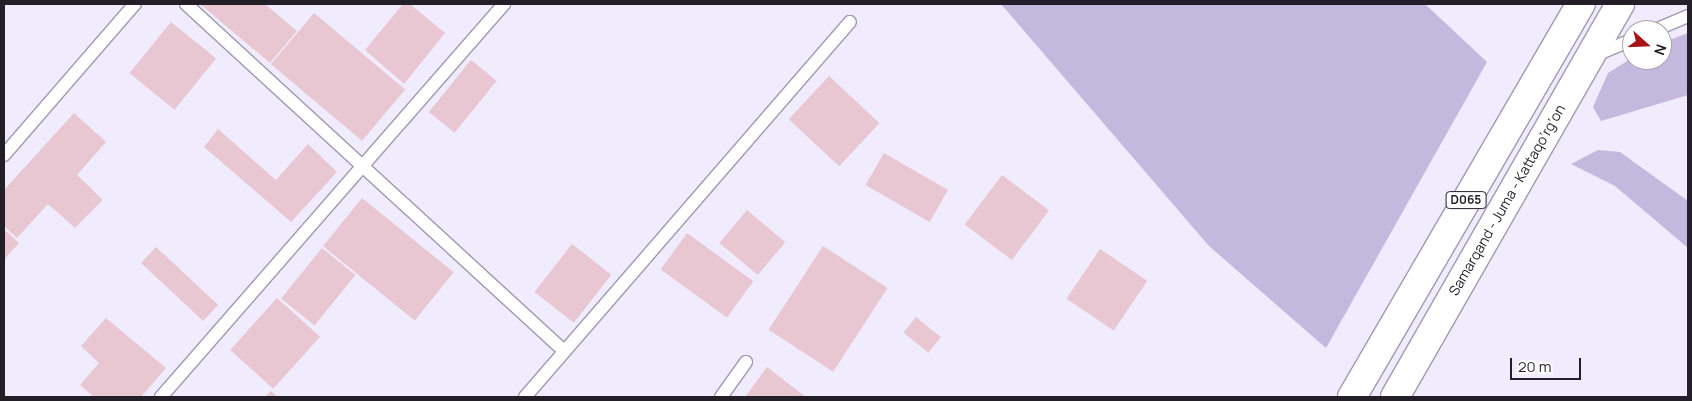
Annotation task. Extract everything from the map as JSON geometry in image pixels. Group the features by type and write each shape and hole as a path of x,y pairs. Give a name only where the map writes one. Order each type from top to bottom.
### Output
{"main road":[{"name":"D065","path":"1352,397 1581,4"},
{"name":"Samarqand - Juma - Kattaqo‘rg‘on","path":"1395,397 1620,4"}],"lane":[{"path":"4,155 135,4"},
{"path":"186,4 362,169 564,351"},
{"path":"160,397 362,169 504,4"},
{"path":"1672,23 1688,16"},
{"path":"525,397 850,22"},
{"path":"1589,58 1622,44"},
{"path":"721,397 746,362"}],"shaded area":[{"path":"1001,4 1425,4 1487,62 1326,348 1209,246"},
{"path":"1688,33 1688,95 1601,121 1593,107 1608,73 1622,64 1622,70 1672,70 1672,39"},
{"path":"1598,150 1620,152 1688,201 1688,248 1615,186 1571,164"}],"building":[{"path":"200,4 265,4 297,31 270,63"},
{"path":"403,4 410,4 445,33 404,84 365,50"},
{"path":"314,13 405,89 362,141 271,64"},
{"path":"171,22 216,59 175,110 129,73"},
{"path":"471,60 497,81 454,133 429,112"},
{"path":"829,76 879,123 839,166 789,119"},
{"path":"74,113 106,142 77,175 103,200 75,228 48,204 17,238 4,226 4,190"},
{"path":"218,129 276,180 308,144 337,172 291,222 204,147"},
{"path":"884,153 948,190 930,222 866,185"},
{"path":"1002,175 1049,211 1012,260 965,225"},
{"path":"362,198 454,272 415,320 323,246"},
{"path":"747,210 785,242 758,275 719,243"},
{"path":"4,229 19,243 4,260"},
{"path":"687,233 753,281 727,318 661,269"},
{"path":"572,244 611,275 574,323 534,292"},
{"path":"823,246 888,288 833,372 769,330"},
{"path":"156,247 218,305 203,321 141,263"},
{"path":"322,248 355,275 315,326 281,299"},
{"path":"1100,249 1147,281 1114,331 1066,299"},
{"path":"277,298 320,337 273,389 230,350"},
{"path":"916,317 941,337 928,353 903,333"},
{"path":"106,318 166,368 141,397 94,397 80,385 99,363 81,346"},
{"path":"767,367 806,397 745,397"},
{"path":"271,391 278,397 265,397"}]}
